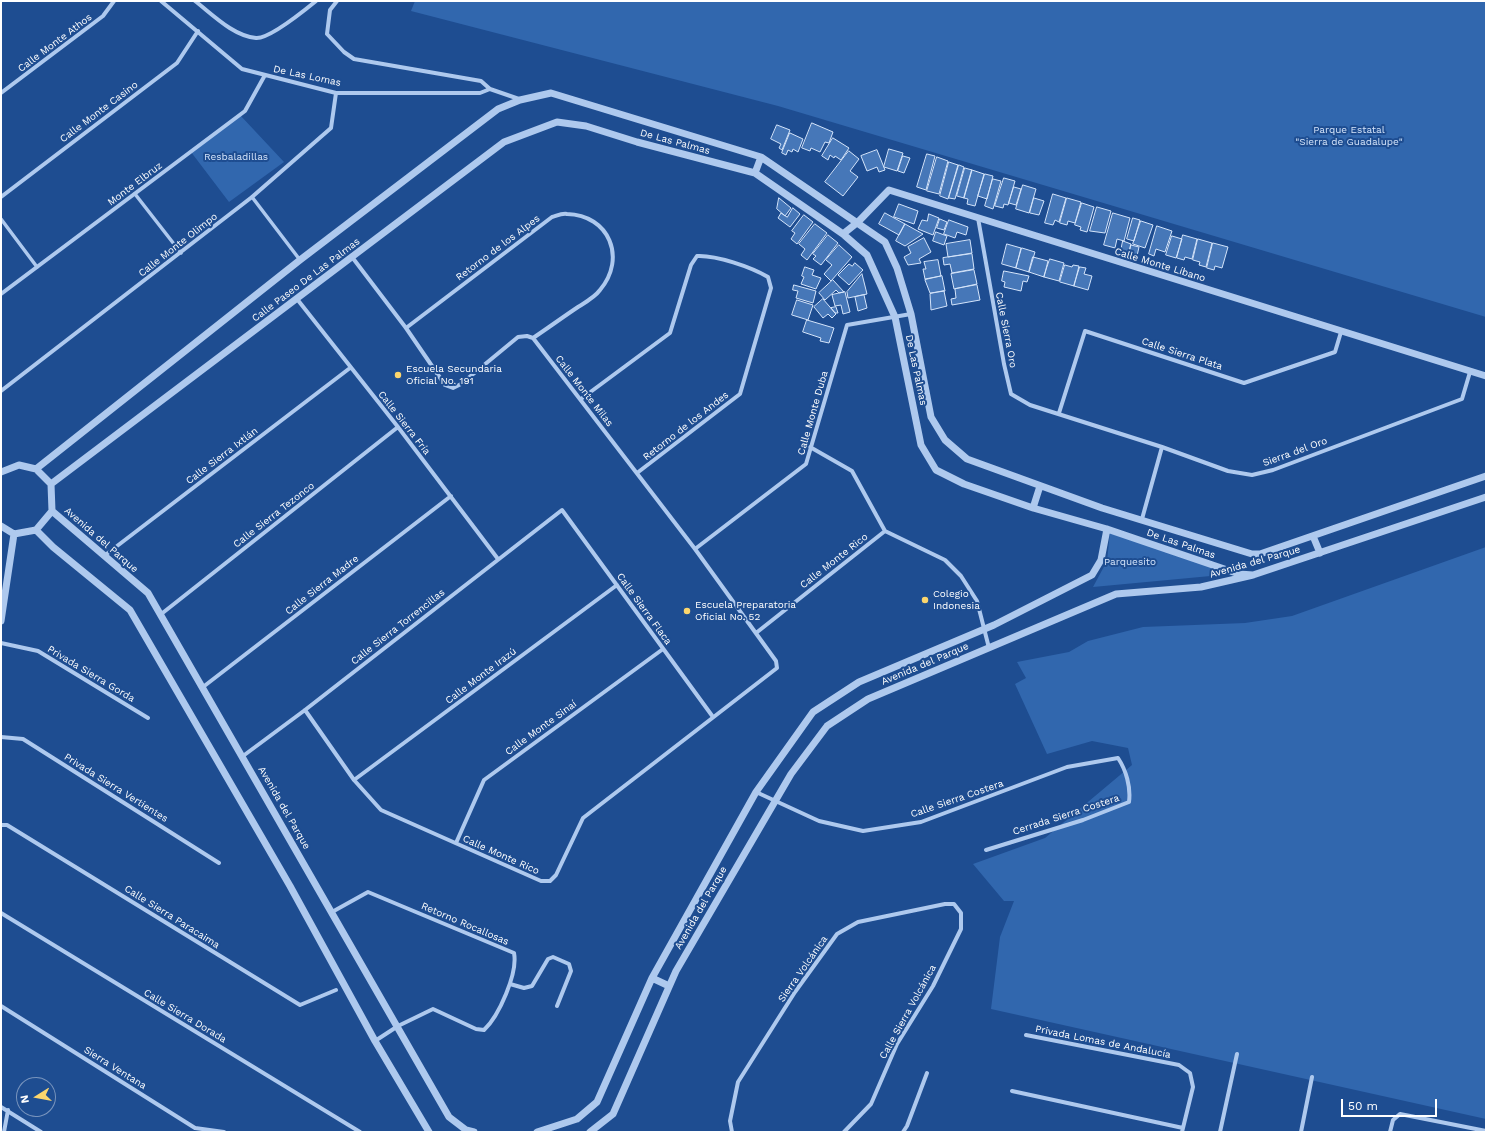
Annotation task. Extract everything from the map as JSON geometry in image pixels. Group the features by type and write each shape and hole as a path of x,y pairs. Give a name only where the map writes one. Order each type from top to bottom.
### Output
{"street":[{"name":"Calle Monte Athos","path":"1,93 103,16 114,1"},
{"name":"De Las Lomas","path":"161,1 242,69 336,93 480,93 490,89"},
{"path":"195,1 229,26 245,35 257,38 275,30 316,1"},
{"path":"337,1 330,10 327,34 344,52 354,59 481,81 490,89 520,100"},
{"name":"Calle Monte Casino","path":"1,197 177,63 198,32"},
{"name":"Monte Elbruz","path":"1,294 245,111 265,75"},
{"name":"Calle Monte Olimpo","path":"1,391 252,197 332,128 336,93"},
{"name":"De Las Palmas","path":"520,100 551,93 761,156 858,222 885,242 897,268 911,314 931,417 945,440 967,459 1102,508"},
{"name":"Calle Paseo De Las Palmas","path":"36,469 300,260 498,109 520,100"},
{"name":"Calle Paseo De Las Palmas","path":"51,484 504,142 557,122 586,126"},
{"name":"De Las Palmas","path":"586,126 637,142 755,173 843,234 867,255 895,317 921,446 936,470 964,484 1033,508 1107,529 1239,574 1253,575"},
{"path":"755,173 761,156"},
{"name":"Calle Monte Líbano","path":"843,234 858,222 889,190 1486,376"},
{"path":"134,194 181,253"},
{"path":"252,197 300,260"},
{"name":"Retorno de los Alpes","path":"406,328 552,217 566,213 582,217 599,225 608,235 614,255 611,273 600,290 533,338"},
{"name":"Calle Sierra Oro","path":"978,218 1004,364 1011,394 1030,405 1059,413"},
{"path":"1,219 37,267"},
{"name":"Retorno de los Andes","path":"581,399 670,333 691,265 697,256 708,256 759,272 768,277 771,288 740,394 637,473"},
{"path":"352,257 406,328 445,385 452,388 461,384 518,337 527,336 533,338"},
{"name":"Calle Sierra Fría","path":"296,299 398,427 498,560"},
{"path":"895,317 911,314"},
{"name":"Calle Monte Duba","path":"695,549 806,464 848,325 895,317"},
{"name":"Calle Sierra Plata","path":"1059,413 1085,331 1244,383 1335,352 1341,332"},
{"name":"Calle Monte Milas","path":"533,338 695,549 776,661 777,668"},
{"name":"Calle Sierra Ixtlán","path":"104,556 350,368"},
{"name":"Sierra del Oro","path":"1059,413 1162,446 1228,471 1252,475 1273,470 1462,399 1470,372"},
{"name":"Calle Sierra Tezonco","path":"160,615 398,427"},
{"path":"1142,520 1162,446"},
{"path":"810,447 852,471 885,532 945,560 961,576 977,602 989,648"},
{"path":"1,472 19,465 36,469 51,484"},
{"name":"Avenida del Parque","path":"1102,508 1252,554 1260,554 1486,476"},
{"name":"Avenida del Parque","path":"36,530 52,511 51,484"},
{"path":"1033,508 1040,486"},
{"name":"Calle Sierra Madre","path":"203,687 451,496"},
{"name":"Avenida del Parque","path":"590,1132 613,1114 669,986 791,774 827,726 868,699 1116,594 1201,587 1253,575 1486,497"},
{"name":"Calle Sierra Torrencillas","path":"243,756 305,710 562,510"},
{"name":"Calle Sierra Flaca","path":"562,510 713,717"},
{"name":"Avenida del Parque","path":"52,511 148,593 450,1117 466,1130 474,1132"},
{"path":"1,526 14,534 36,530 53,547 130,610 290,886 375,1041 428,1132"},
{"name":"Avenida del Parque","path":"537,1132 577,1118 597,1102 652,978 756,792 813,712 859,682 984,629 1092,575 1101,560 1107,529"},
{"name":"Calle Monte Rico","path":"756,633 885,532"},
{"path":"1,621 3,586 14,534"},
{"path":"1313,536 1320,553"},
{"name":"Calle Monte Irazú","path":"354,780 616,585"},
{"name":"Privada Sierra Gorda","path":"1,643 38,651 148,718"},
{"name":"Calle Monte Sinaí","path":"456,843 484,780 663,649"},
{"name":"Calle Monte Rico","path":"305,710 354,780 381,810 541,881 550,881 556,875 583,818 713,717 773,673 777,668"},
{"name":"Privada Sierra Vertientes","path":"1,737 23,739 219,863"},
{"name":"Calle Sierra Costera","path":"756,792 819,821 863,831 921,822 1067,767 1118,758"},
{"name":"Cerrada Sierra Costera","path":"986,850 1083,820 1129,802 1130,792 1122,764 1118,758"},
{"name":"Calle Sierra Paracaima","path":"1,825 7,825 300,1005 336,990"},
{"name":"Retorno Rocallosas","path":"332,912 368,892 514,953 516,961 510,984 491,1023 484,1030 476,1030 433,1009 398,1026 375,1041"},
{"name":"Sierra Volcánica","path":"732,1132 730,1121 738,1082 795,992 837,934 858,922 945,904 954,904 961,914"},
{"name":"Calle Sierra Dorada","path":"1,913 360,1132"},
{"name":"Calle Sierra Volcánica","path":"844,1132 871,1104 897,1044 932,986 961,928 961,914"},
{"path":"510,984 524,988 532,986 548,959 553,957 569,964 571,971 556,1006"},
{"path":"652,978 669,986"},
{"name":"Sierra Ventana","path":"1,1006 195,1128 224,1132"},
{"name":"Privada Lomas de Andalucía","path":"1012,1090 1182,1130 1193,1087 1190,1073 1179,1065 1026,1035"},
{"path":"1220,1132 1237,1054"},
{"path":"902,1132 907,1126 927,1073"},
{"path":"1301,1132 1312,1076"},
{"path":"1,1107 42,1132"},
{"path":"4,1132 8,1110"},
{"path":"1390,1132 1393,1120 1400,1114 1486,1131"}],"green space":[{"name":"Parque Estatal \"Sierra de Guadalupe\"","path":"415,1 1486,1 1486,317 778,106 411,11"},
{"name":"Resbaladillas","path":"240,115 284,162 229,202 191,152"},
{"name":"Parquesito","path":"1110,532 1232,574 1093,587 1107,561"},
{"path":"1486,547 1486,1119 991,1009 1000,937 1014,901 1004,901 973,864 1045,838 1132,765 1128,748 1092,741 1047,754 1015,684 1026,678 1017,662 1069,652 1088,641 1143,627 1245,623 1292,616"}],"building":[{"path":"812,123 833,132 829,143 825,142 820,152 811,148 810,151 802,148"},
{"path":"777,125 790,130 782,150 779,148 781,144 771,139"},
{"path":"790,133 803,139 798,152 793,149 792,152 788,150 786,155 782,153"},
{"path":"833,138 849,148 841,160 830,155 828,160 822,156"},
{"path":"889,149 903,153 897,171 884,167"},
{"path":"877,150 885,170 879,172 877,167 867,171 861,156"},
{"path":"849,151 859,159 850,171 858,177 843,196 825,182"},
{"path":"927,154 935,156 926,190 917,187"},
{"path":"903,156 910,158 904,173 898,171"},
{"path":"937,157 948,161 939,194 927,191"},
{"path":"949,162 958,165 948,199 940,196"},
{"path":"959,165 964,167 955,199 949,198"},
{"path":"965,168 972,170 964,198 957,196"},
{"path":"972,170 984,174 975,206 967,204 968,199 964,198"},
{"path":"985,174 993,176 987,199 978,196"},
{"path":"1004,178 1015,181 1008,205 1004,204 1003,208 995,206"},
{"path":"993,179 1001,181 993,209 985,206"},
{"path":"1023,185 1036,189 1029,213 1016,209"},
{"path":"1014,187 1021,189 1016,205 1009,203"},
{"path":"1053,194 1066,198 1059,222 1055,220 1053,225 1045,223"},
{"path":"779,198 791,208 785,216 777,209"},
{"path":"1034,198 1044,201 1039,215 1030,213"},
{"path":"1067,198 1081,202 1075,223 1068,221 1067,225 1060,223"},
{"path":"1082,203 1094,207 1087,232 1080,230 1081,227 1075,225"},
{"path":"899,204 918,211 914,224 894,217"},
{"path":"1097,207 1111,211 1105,233 1090,231"},
{"path":"793,208 800,214 790,227 778,218 781,213 787,217"},
{"path":"885,213 905,224 899,235 879,224"},
{"path":"1113,213 1130,218 1124,241 1117,239 1115,248 1104,245"},
{"path":"929,214 939,218 933,235 918,229 922,220 927,221"},
{"path":"804,215 813,222 797,244 791,239 795,233 792,231"},
{"path":"1133,218 1140,220 1134,241 1127,239"},
{"path":"940,219 947,222 944,230 937,228"},
{"path":"949,220 968,227 966,235 957,232 955,238 944,234"},
{"path":"1141,221 1153,225 1145,248 1133,244"},
{"path":"815,224 827,233 807,260 801,255 805,249 799,244"},
{"path":"905,224 923,234 905,246 896,241"},
{"path":"1157,226 1172,231 1165,252 1156,249 1154,256 1149,254"},
{"path":"936,232 947,236 944,245 933,241"},
{"path":"828,235 838,243 821,265 813,259 816,256 813,254"},
{"path":"1183,235 1197,239 1192,259 1185,257 1184,260 1177,258"},
{"path":"1172,236 1182,239 1176,258 1166,255"},
{"path":"924,238 931,252 919,259 921,263 908,265 904,257 911,253 908,247"},
{"path":"1198,239 1212,243 1206,267 1199,265 1200,262 1193,260"},
{"path":"970,240 972,253 948,257 946,244"},
{"path":"1123,241 1131,244 1129,253 1121,251"},
{"path":"1213,243 1228,247 1222,268 1215,266 1214,270 1207,268"},
{"path":"1007,244 1021,248 1016,268 1002,264"},
{"path":"839,245 852,257 831,281 824,274 832,265 826,260"},
{"path":"1131,245 1139,247 1137,256 1129,254"},
{"path":"1022,248 1035,252 1029,272 1016,268"},
{"path":"972,254 974,269 952,273 950,264 944,265 943,258"},
{"path":"1033,257 1048,261 1044,277 1029,272"},
{"path":"1050,259 1064,263 1059,281 1044,277"},
{"path":"938,260 941,276 925,279 923,269 926,269 924,262"},
{"path":"855,263 863,270 849,285 838,275 849,264 852,266"},
{"path":"1065,265 1072,267 1073,265 1079,266 1074,286 1060,282"},
{"path":"805,267 814,270 812,275 821,278 816,289 801,284 804,277 802,276"},
{"path":"1080,267 1086,268 1084,274 1092,276 1088,290 1074,286"},
{"path":"974,270 977,284 954,289 951,274"},
{"path":"1004,271 1029,276 1027,282 1023,281 1021,291 1004,287 1005,282 1002,281"},
{"path":"862,274 867,294 848,298 847,292"},
{"path":"942,276 945,291 930,293 925,280"},
{"path":"833,280 844,292 839,293 836,290 825,300 819,293"},
{"path":"794,285 816,291 813,303 796,298 798,291 793,290"},
{"path":"977,285 980,300 952,305 951,299 956,298 955,289"},
{"path":"944,291 947,306 931,310 930,294"},
{"path":"845,292 850,312 843,314 841,305 835,306 832,295"},
{"path":"864,295 867,308 858,311 855,297"},
{"path":"823,299 836,314 832,318 828,314 823,318 814,307"},
{"path":"797,300 813,305 808,320 792,315"},
{"path":"836,307 838,313 835,313 831,308"},
{"path":"807,320 834,328 829,343 820,341 821,338 803,332"}],"place":[{"name":"Escuela Secundaria Oficial No. 191","path":"398,375"},
{"name":"Colegio Indonesia","path":"925,600"},
{"name":"Escuela Preparatoria Oficial No. 52","path":"687,611"}]}
